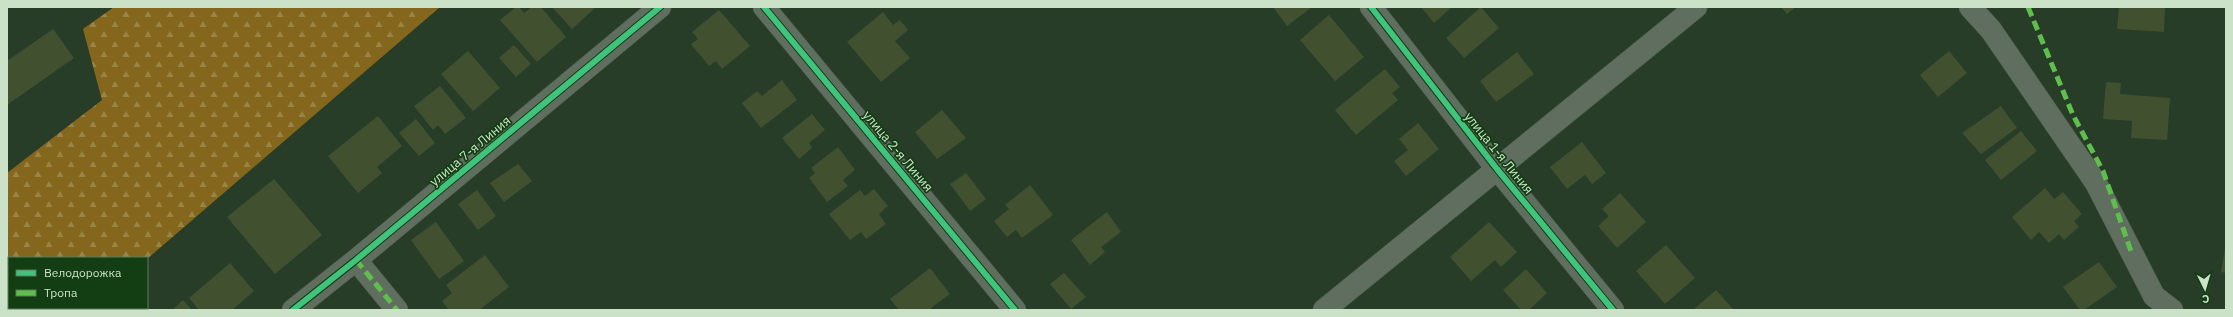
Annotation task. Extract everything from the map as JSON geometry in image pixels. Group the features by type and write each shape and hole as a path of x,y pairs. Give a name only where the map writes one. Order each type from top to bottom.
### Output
{"street":[{"name":"улица 7-я Линия","path":"293,310 356,260 660,7"},
{"name":"улица 2-я Линия","path":"764,7 1015,310"},
{"name":"улица 1-я Линия","path":"1371,7 1497,169 1613,310"},
{"path":"1324,310 1696,7"},
{"path":"1970,7 1991,30 2096,183 2154,296 2172,310"},
{"path":"356,260 397,310"}],"green space":[{"path":"114,7 440,7 148,258 8,257 8,309 89,309 88,310 7,310 7,173 102,100 83,29"}],"building":[{"path":"516,7 519,7 524,13 532,7 541,7 566,37 537,62 500,20"},
{"path":"552,7 596,7 572,29"},
{"path":"1273,7 1312,7 1287,26"},
{"path":"1421,7 1452,7 1434,23"},
{"path":"1481,7 1499,28 1464,58 1446,38"},
{"path":"1781,7 1796,7 1787,14"},
{"path":"2119,7 2165,7 2164,32 2117,29"},
{"path":"719,10 750,46 722,69 716,61 709,66 691,44 698,39 692,32"},
{"path":"883,12 893,25 900,20 908,30 895,41 910,58 881,82 847,42"},
{"path":"1329,15 1364,57 1335,81 1300,40"},
{"path":"53,29 74,58 7,105 7,61"},
{"path":"514,45 531,64 516,77 499,58"},
{"path":"468,51 500,88 473,111 441,74"},
{"path":"1949,51 1967,73 1938,97 1920,75"},
{"path":"1517,52 1534,74 1496,102 1480,81"},
{"path":"1385,69 1400,87 1392,93 1398,100 1356,135 1335,110"},
{"path":"782,80 797,100 761,128 742,103 757,91 762,96"},
{"path":"2106,82 2121,83 2120,94 2170,98 2167,140 2131,138 2132,121 2103,119"},
{"path":"440,86 466,118 445,134 438,125 433,130 414,106"},
{"path":"2001,106 2017,128 1981,154 1962,133"},
{"path":"942,110 966,138 937,159 915,132"},
{"path":"812,114 825,130 809,143 812,148 799,159 782,138"},
{"path":"378,116 402,146 377,167 382,173 358,193 328,156"},
{"path":"416,119 435,143 419,156 399,133"},
{"path":"1418,123 1439,149 1406,176 1394,161 1408,150 1399,139"},
{"path":"2021,131 2037,151 2001,180 1985,160"},
{"path":"1582,142 1606,173 1592,184 1585,175 1567,189 1550,167"},
{"path":"838,147 855,170 843,180 848,186 827,202 809,178 815,173 811,168"},
{"path":"518,164 532,181 504,202 490,183"},
{"path":"966,173 986,199 970,211 950,184"},
{"path":"274,179 322,235 275,274 227,217"},
{"path":"1030,185 1053,215 1022,238 1016,230 1007,237 994,221 1009,209 1005,205"},
{"path":"2045,188 2054,199 2063,192 2082,214 2074,221 2079,227 2064,240 2059,234 2049,243 2039,232 2031,240 2012,217"},
{"path":"874,189 888,206 879,214 886,224 866,239 861,232 850,240 829,214 860,190 865,196"},
{"path":"477,190 496,216 478,230 458,204"},
{"path":"1620,193 1646,222 1617,248 1598,226 1609,216 1602,209"},
{"path":"1107,212 1121,232 1101,247 1105,252 1090,265 1071,240"},
{"path":"436,222 464,261 439,279 411,240"},
{"path":"1489,222 1517,252 1501,267 1495,260 1471,281 1450,257"},
{"path":"1666,245 1695,278 1665,304 1636,271"},
{"path":"2226,249 2226,273 2221,272"},
{"path":"485,255 509,287 479,310 449,310 442,301 452,293 446,285"},
{"path":"2099,262 2117,287 2084,310 2080,310 2063,287"},
{"path":"230,263 254,291 232,310 199,310 189,298"},
{"path":"930,268 950,294 931,308 932,310 899,310 890,299"},
{"path":"1526,269 1547,293 1529,310 1521,310 1503,290"},
{"path":"1064,273 1086,297 1071,309 1050,284"},
{"path":"1716,290 1734,310 1693,310"},
{"path":"183,300 192,310 172,310"}],"marked path":[{"path":"2028,7 2073,115 2103,171 2132,254"},
{"path":"356,260 397,310"}],"cycle path":[{"path":"293,310 356,260 660,7"},
{"path":"764,7 1015,310"},
{"path":"1371,7 1497,169 1613,310"}]}
